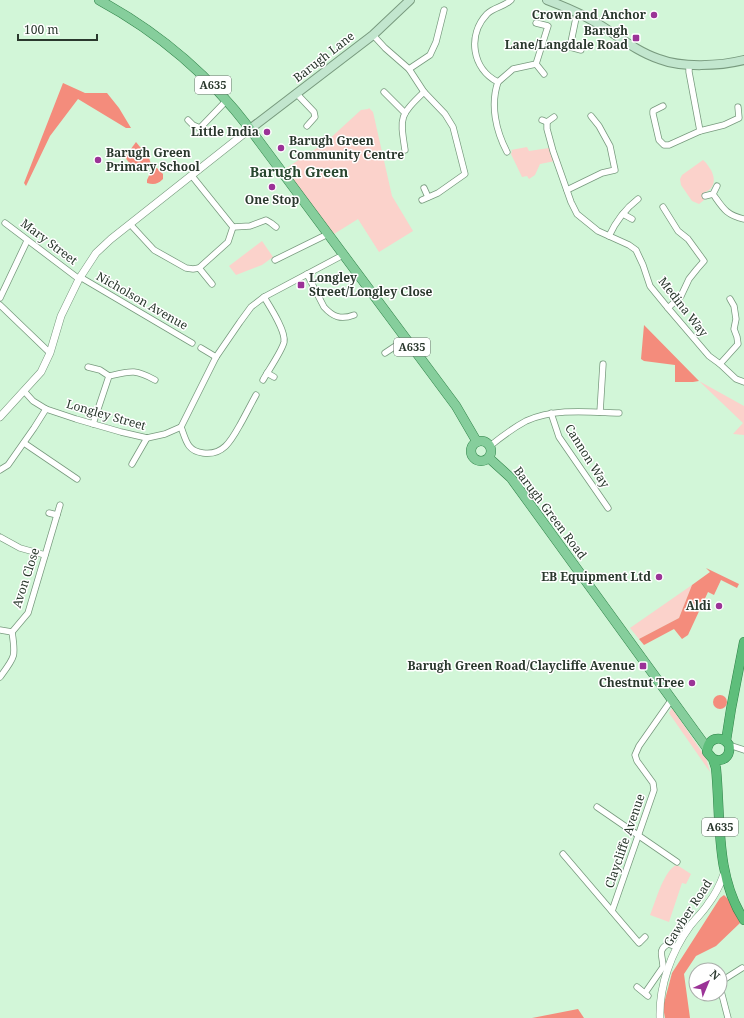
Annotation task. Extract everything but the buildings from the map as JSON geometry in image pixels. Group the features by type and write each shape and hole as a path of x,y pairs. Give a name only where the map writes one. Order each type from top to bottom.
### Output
{"highway":[{"path":"713,759 719,761 744,642"},
{"name":"A635","path":"721,747 708,755 713,759 716,768 724,874 737,909 744,920"},
{"name":"A635","path":"717,779 720,768 721,747"}],"main road":[{"name":"A635","path":"99,0 142,26 170,47 200,72 227,100 456,406 477,442"},
{"name":"Barugh Lane","path":"250,129 372,35 410,0"},
{"path":"547,0 595,22 643,52 659,59 689,65 714,64 744,60"},
{"path":"483,441 490,446 492,452 489,458 481,462 473,457 472,448 477,442 483,441"},
{"name":"Barugh Green Road","path":"489,458 511,478 687,721 721,747"}],"street":[{"path":"498,82 490,78 484,72 477,59 474,48 475,36 479,26 487,15 492,10 506,4 511,0"},
{"path":"408,69 430,55 436,42 444,10"},
{"path":"577,13 570,47 581,50"},
{"path":"536,24 549,24 536,64"},
{"path":"372,35 384,48 408,69 424,92 445,114 453,127 465,174 438,193 422,200"},
{"path":"507,152 498,131 494,103 495,91 498,82 513,69 536,64"},
{"path":"536,64 544,74"},
{"path":"689,65 700,131"},
{"path":"384,92 405,113"},
{"path":"405,150 402,120 408,108 424,92"},
{"path":"296,93 314,112 315,117 307,126"},
{"path":"188,120 193,126 200,128 227,100"},
{"path":"663,106 653,111 653,114 659,140 664,145 669,145 700,131 724,125 738,118 738,107"},
{"path":"567,190 602,173 615,170 610,146 599,126 591,116"},
{"name":"Medina Way","path":"554,117 545,121 553,151 571,202 577,214 598,231 629,245 636,250 650,286 700,347 736,379 744,382"},
{"path":"0,417 41,372 50,353 61,316 80,278 96,253 130,224 250,129"},
{"path":"192,176 233,227"},
{"path":"705,196 712,194 717,186"},
{"path":"424,188 428,197"},
{"path":"712,194 725,211 734,217 744,219"},
{"path":"609,236 616,222 638,199"},
{"path":"663,207 678,231 688,240 704,261 689,279 681,296 668,308"},
{"path":"623,214 632,219"},
{"path":"233,227 250,226 266,220 276,227"},
{"name":"Mary Street","path":"5,223 27,241 80,278"},
{"path":"130,224 154,250 186,268 199,268 228,242 233,227"},
{"path":"275,260 328,234"},
{"path":"0,298 27,241"},
{"path":"247,397 255,398 231,440 225,447 216,453 208,454 191,450 187,444 181,427 216,357 251,307 264,297 343,255"},
{"path":"199,268 212,284"},
{"path":"307,274 327,310 341,318 354,315"},
{"name":"Nicholson Avenue","path":"80,278 192,343"},
{"path":"263,380 282,347 284,339 282,330 264,297"},
{"path":"720,364 738,344 734,329 736,320 734,306 730,299"},
{"path":"0,305 50,353"},
{"path":"385,352 406,339"},
{"path":"201,348 216,357"},
{"path":"600,412 603,364"},
{"path":"88,367 100,370 109,376 127,372 141,372 155,380"},
{"path":"267,373 274,377"},
{"path":"93,424 109,376"},
{"name":"Longley Street","path":"24,391 33,401 46,409 93,424 147,438 165,434 181,427"},
{"path":"0,470 8,465 24,444 46,409"},
{"name":"Cannon Way","path":"490,446 527,421 551,413 572,411 619,413"},
{"name":"Cannon Way","path":"551,413 559,437 608,508"},
{"path":"132,464 147,438"},
{"path":"24,444 77,479"},
{"name":"Avon Close","path":"12,632 22,622 28,613 60,505"},
{"path":"49,513 57,515"},
{"path":"0,537 20,548 45,555"},
{"path":"0,630 12,632 14,649 13,660 0,677"},
{"name":"Claycliffe Avenue","path":"612,911 654,790 653,783 637,762 636,755 639,746 672,699"},
{"path":"721,747 744,750"},
{"path":"597,807 677,862"},
{"path":"563,854 639,942 645,937"},
{"name":"Gawber Road","path":"660,1018 660,1000 657,986 677,947 690,926 710,902 724,874"},
{"path":"637,987 646,994 657,986 663,966 662,948 668,944 677,947"},
{"path":"728,977 742,968"},
{"path":"724,1002 728,1018"}],"shaded area":[{"path":"63,83 85,93 107,93 119,108 131,128 126,128 78,99 50,136 26,186 24,183"},
{"path":"369,108 373,112 392,196 413,231 379,252 358,219 334,234 285,169 326,142 361,110"},
{"path":"136,142 149,158 151,164 147,169 134,166 125,157"},
{"path":"527,147 529,151 549,148 555,161 540,164 535,175 529,179 527,176 522,177 511,154 511,150"},
{"path":"703,160 711,170 714,181 712,187 703,193 704,200 699,204 692,201 681,185 680,179 682,175"},
{"path":"157,168 163,174 163,179 156,184 147,183 152,169"},
{"path":"262,241 273,257 262,265 236,275 229,266"},
{"path":"644,325 699,381 675,382 675,365 644,361 641,359"},
{"path":"699,381 744,406 744,435 733,434 743,423"},
{"path":"706,568 739,584 737,588 721,580 714,595 708,592 688,635 682,639 674,629 644,645 639,639 679,618 692,585 710,572"},
{"path":"692,585 679,618 639,639 630,628"},
{"path":"717,695 723,695 727,699 727,705 723,709 717,709 713,705 713,699"},
{"path":"672,708 706,758 710,772 669,713"},
{"path":"677,865 691,874 686,884 682,883 669,922 650,915 664,879 672,868"},
{"path":"724,895 728,899 740,923 716,946 696,956 692,962 688,962 688,968 684,974 690,1018 665,1018 663,1007 672,973 720,898"},
{"path":"578,1009 584,1018 532,1018"}],"place":[{"name":"Crown and Anchor","path":"654,15"},
{"name":"Barugh Lane/Langdale Road","path":"636,38"},
{"name":"Little India","path":"267,132"},
{"name":"Barugh Green Community Centre","path":"281,148"},
{"name":"Barugh Green Primary School","path":"98,160"},
{"name":"One Stop","path":"272,187"},
{"name":"Longley Street/Longley Close","path":"301,285"},
{"name":"EB Equipment Ltd","path":"659,577"},
{"name":"Aldi","path":"719,606"},
{"name":"Barugh Green Road/Claycliffe Avenue","path":"643,666"},
{"name":"Chestnut Tree","path":"692,683"}],"district":[{"name":"Barugh Green","path":"299,172"}]}
